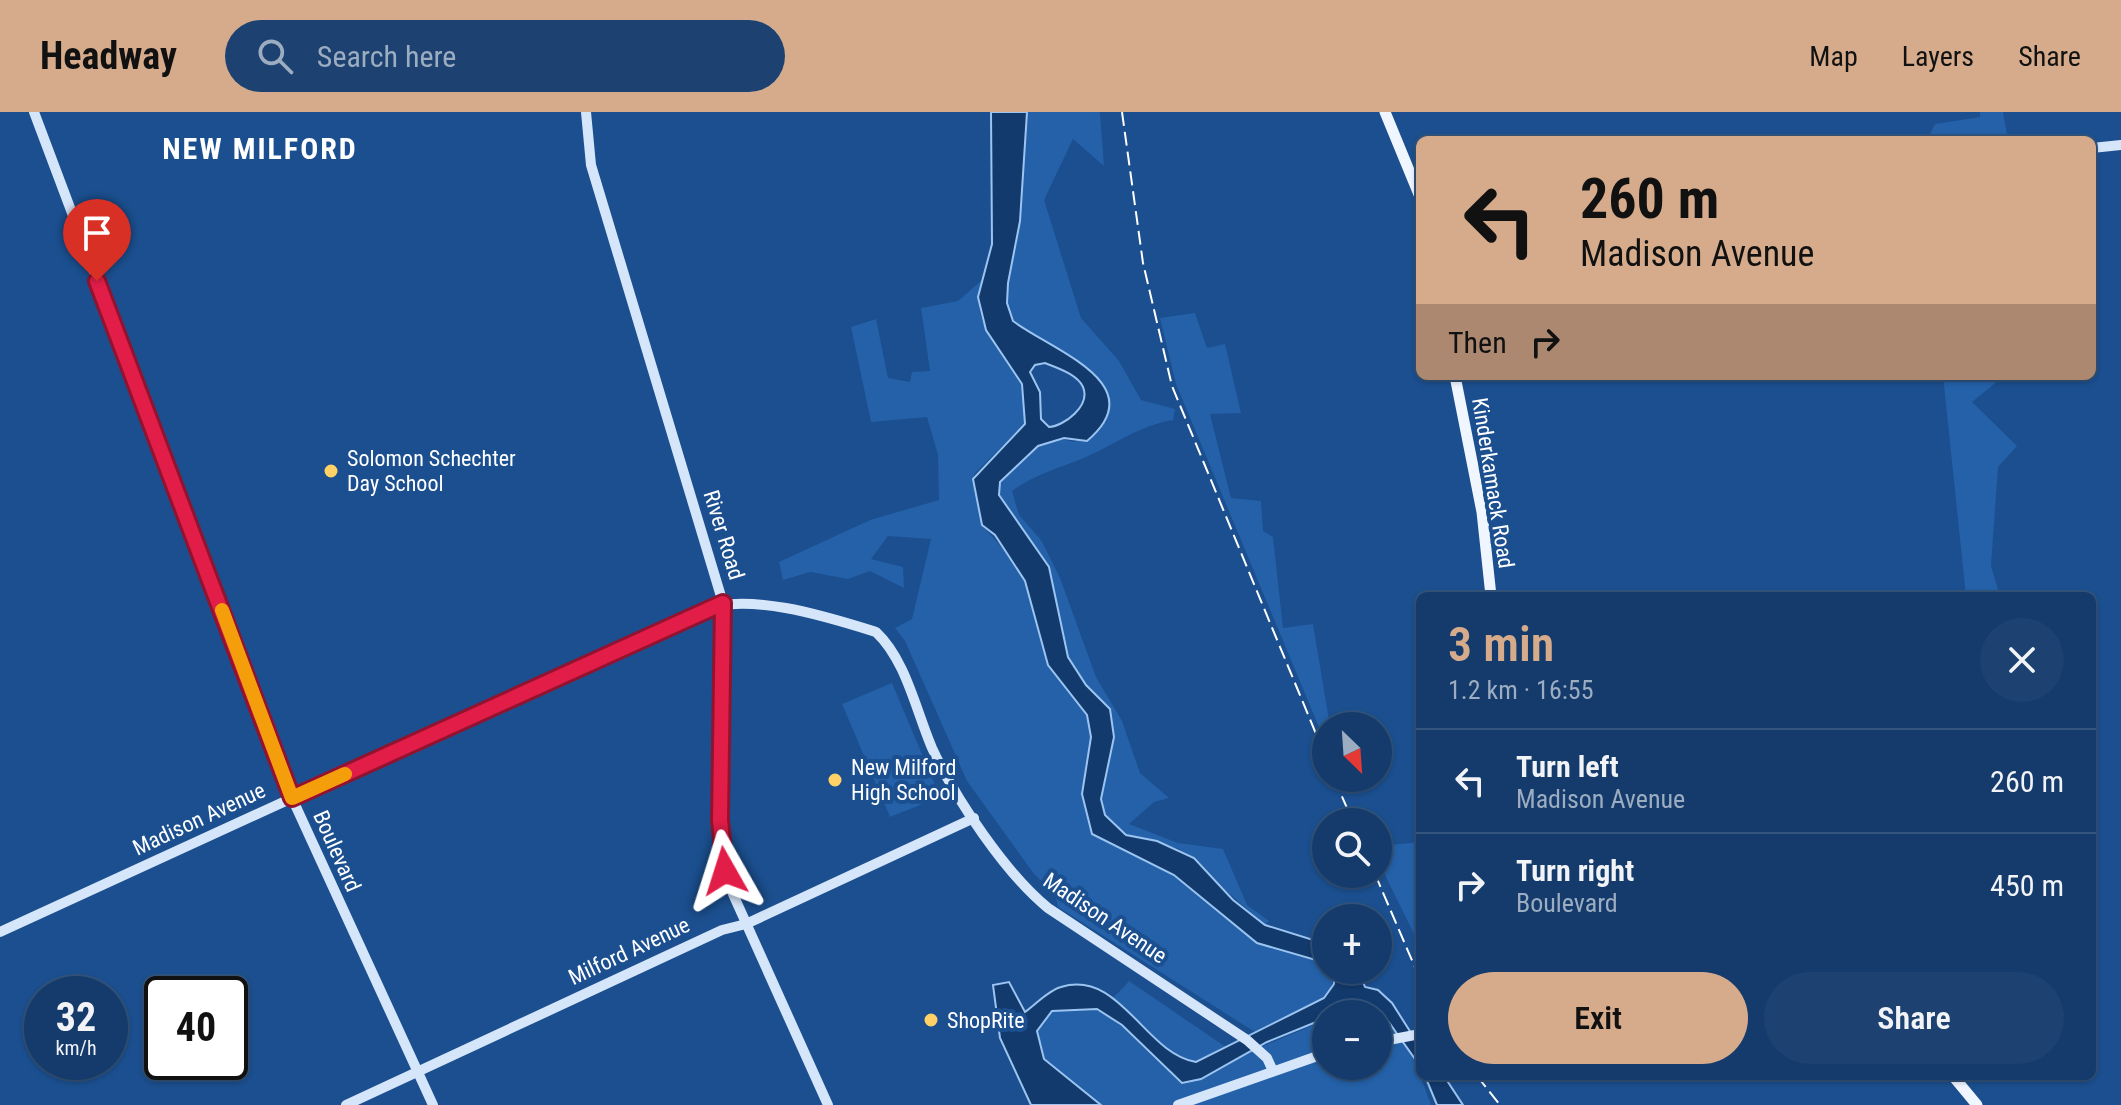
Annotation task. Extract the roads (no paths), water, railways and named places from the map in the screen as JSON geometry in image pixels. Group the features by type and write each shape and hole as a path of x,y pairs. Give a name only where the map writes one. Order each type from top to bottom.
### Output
{"main road":[{"path":"1385,112 1416,187"},
{"name":"Kinderkamack Road","path":"1456,380 1482,512 1491,592"},
{"path":"1956,1080 1977,1105"}],"street":[{"name":"Boulevard","path":"34,112 292,798 433,1105"},
{"name":"River Road","path":"586,112 591,165 723,603 721,847 728,883 828,1105"},
{"path":"2096,148 2121,145"},
{"name":"Madison Avenue","path":"0,932 723,603 746,602 876,632 896,659 942,769 1012,872 1035,897 1242,1037 1256,1048 1273,1071"},
{"name":"Milford Avenue","path":"346,1105 722,930 746,924 974,818"},
{"path":"1392,1039 1416,1035"},
{"path":"1178,1105 1312,1058"}],"railway":[{"path":"1122,112 1143,263 1172,386 1312,724"},
{"path":"1340,792 1347,808"},
{"path":"1381,888 1416,970"},
{"path":"1480,1080 1500,1105"}],"place":[{"name":"Solomon Schechter Day School","path":"331,471"},
{"name":"New Milford High School","path":"835,780"},
{"name":"ShopRite","path":"931,1020"}],"district":[{"name":"NEW MILFORD","path":"260,148"}]}
